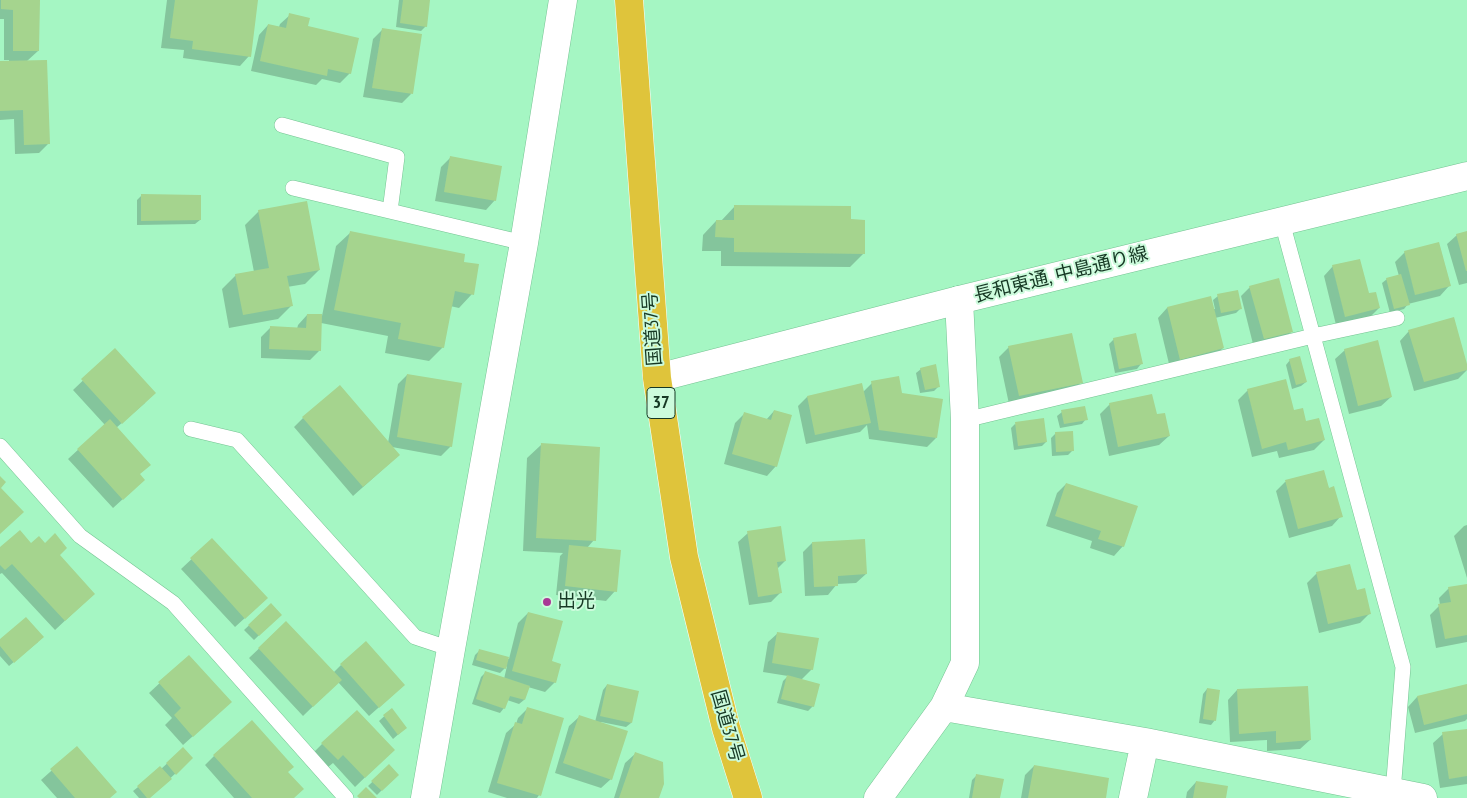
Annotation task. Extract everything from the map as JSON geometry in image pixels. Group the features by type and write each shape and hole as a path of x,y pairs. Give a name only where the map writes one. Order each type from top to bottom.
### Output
{"highway":[{"name":"国道37号","path":"629,0 657,378 684,557 726,728 748,798"}],"street":[{"path":"425,798 524,243 563,0"},
{"name":"長和東通, 中島通り線","path":"657,378 959,300 1467,176"},
{"path":"878,798 944,707 965,664 964,420 959,300"},
{"path":"944,707 1145,742 1423,798"},
{"path":"1133,798 1145,742"}],"lane":[{"path":"282,125 397,157 390,211"},
{"path":"293,188 524,243"},
{"path":"1282,222 1403,667 1393,792"},
{"path":"964,420 1313,336 1397,318"},
{"path":"191,429 237,440 415,638 451,649"},
{"path":"0,446 80,536 173,603 346,798"}],"building":[{"path":"1,0 40,0 39,51 13,51 13,10 1,9"},
{"path":"175,0 258,0 251,57 192,49 193,41 170,38"},
{"path":"403,0 430,0 427,27 400,23"},
{"path":"289,13 310,18 308,26 359,38 351,74 328,69 327,76 260,61 268,24 286,28"},
{"path":"382,28 422,34 413,94 372,88"},
{"path":"47,60 50,144 24,145 23,110 0,111 0,61"},
{"path":"450,156 502,166 496,201 444,192"},
{"path":"141,194 201,195 201,220 141,221"},
{"path":"307,201 320,270 287,276 293,306 243,315 235,274 269,268 258,210"},
{"path":"734,205 851,206 851,219 865,220 865,254 734,252 734,238 715,237 716,220 734,220"},
{"path":"350,231 465,254 464,262 479,264 474,295 455,291 444,348 398,339 401,323 334,310"},
{"path":"1467,231 1467,271 1466,271 1456,234"},
{"path":"1439,242 1451,286 1415,295 1404,251"},
{"path":"1360,259 1369,293 1376,292 1380,308 1345,317 1332,265"},
{"path":"1401,274 1410,305 1394,309 1386,278"},
{"path":"1279,278 1293,332 1264,339 1249,286"},
{"path":"1238,290 1242,309 1221,313 1217,294"},
{"path":"1211,296 1224,348 1180,360 1167,307"},
{"path":"307,314 322,314 321,351 269,349 270,326 306,328"},
{"path":"1454,317 1467,370 1424,382 1408,330"},
{"path":"1072,333 1083,383 1019,396 1008,346"},
{"path":"1136,333 1143,364 1119,369 1113,338"},
{"path":"1378,340 1392,397 1358,406 1344,349"},
{"path":"115,348 156,393 122,424 81,379"},
{"path":"1300,356 1307,382 1296,385 1289,359"},
{"path":"936,364 940,387 925,390 920,368"},
{"path":"407,374 462,383 452,447 397,437"},
{"path":"899,376 902,393 943,399 937,438 879,430 871,381"},
{"path":"1286,379 1294,410 1303,408 1306,421 1319,418 1325,440 1288,450 1286,442 1262,449 1247,389"},
{"path":"862,383 871,423 815,435 807,396"},
{"path":"340,385 400,455 363,487 302,417"},
{"path":"1152,394 1157,414 1165,413 1170,436 1118,447 1109,403"},
{"path":"1085,406 1088,420 1064,424 1061,410"},
{"path":"774,410 792,415 777,467 732,454 744,412 771,420"},
{"path":"1044,418 1047,442 1018,446 1015,422"},
{"path":"110,419 151,465 140,474 145,480 123,500 77,449"},
{"path":"1073,431 1074,451 1056,452 1055,432"},
{"path":"541,443 600,447 596,541 536,538"},
{"path":"1324,470 1329,488 1334,486 1343,517 1298,529 1285,480"},
{"path":"0,476 6,482 1,488 24,512 0,534"},
{"path":"1066,483 1138,506 1124,547 1098,539 1101,531 1055,516"},
{"path":"781,526 786,561 777,562 782,593 758,597 747,531"},
{"path":"20,530 31,543 39,536 45,543 55,533 67,548 60,555 95,594 65,621 12,564 5,570 0,565 0,547"},
{"path":"212,538 268,598 245,619 190,558"},
{"path":"865,539 867,574 838,576 838,586 814,587 812,542"},
{"path":"569,545 621,550 617,592 565,586"},
{"path":"1350,564 1357,590 1365,588 1371,614 1328,624 1316,572"},
{"path":"1467,584 1467,635 1445,639 1438,604 1451,602 1448,587"},
{"path":"271,603 282,615 259,636 248,625"},
{"path":"528,612 563,621 552,661 561,664 556,683 512,671"},
{"path":"26,617 44,637 14,663 0,646 0,639"},
{"path":"286,621 342,680 313,707 258,648"},
{"path":"777,632 819,638 813,670 772,663"},
{"path":"366,641 405,685 379,708 340,664"},
{"path":"479,649 509,657 506,669 476,660"},
{"path":"189,655 232,702 193,737 174,715 181,708 158,682"},
{"path":"485,671 530,686 525,700 510,696 505,709 476,699"},
{"path":"787,675 820,684 814,707 781,699"},
{"path":"607,684 639,691 632,723 600,716"},
{"path":"1467,684 1467,714 1424,725 1417,696"},
{"path":"1308,686 1311,740 1276,743 1276,731 1239,734 1237,689"},
{"path":"1207,688 1220,690 1216,721 1203,719"},
{"path":"527,707 564,718 541,796 497,783 515,722 522,724"},
{"path":"392,708 407,728 398,735 383,715"},
{"path":"357,710 395,750 365,778 343,755 338,760 321,743"},
{"path":"579,715 628,731 612,780 563,763"},
{"path":"252,720 294,767 288,772 304,789 294,798 252,798 213,755"},
{"path":"1467,729 1467,776 1449,779 1442,732"},
{"path":"77,746 117,792 110,798 75,798 50,769"},
{"path":"183,747 193,758 176,775 166,763"},
{"path":"635,752 663,762 664,784 659,798 619,798"},
{"path":"389,764 399,775 382,791 371,781"},
{"path":"1034,765 1109,778 1106,798 1028,798"},
{"path":"160,766 172,779 150,798 147,798 137,786"},
{"path":"976,774 1004,779 1000,798 972,798"},
{"path":"1196,781 1228,786 1226,798 1193,798"},
{"path":"366,787 377,798 359,798 357,796"}],"place":[{"name":"出光","path":"547,602"}]}
